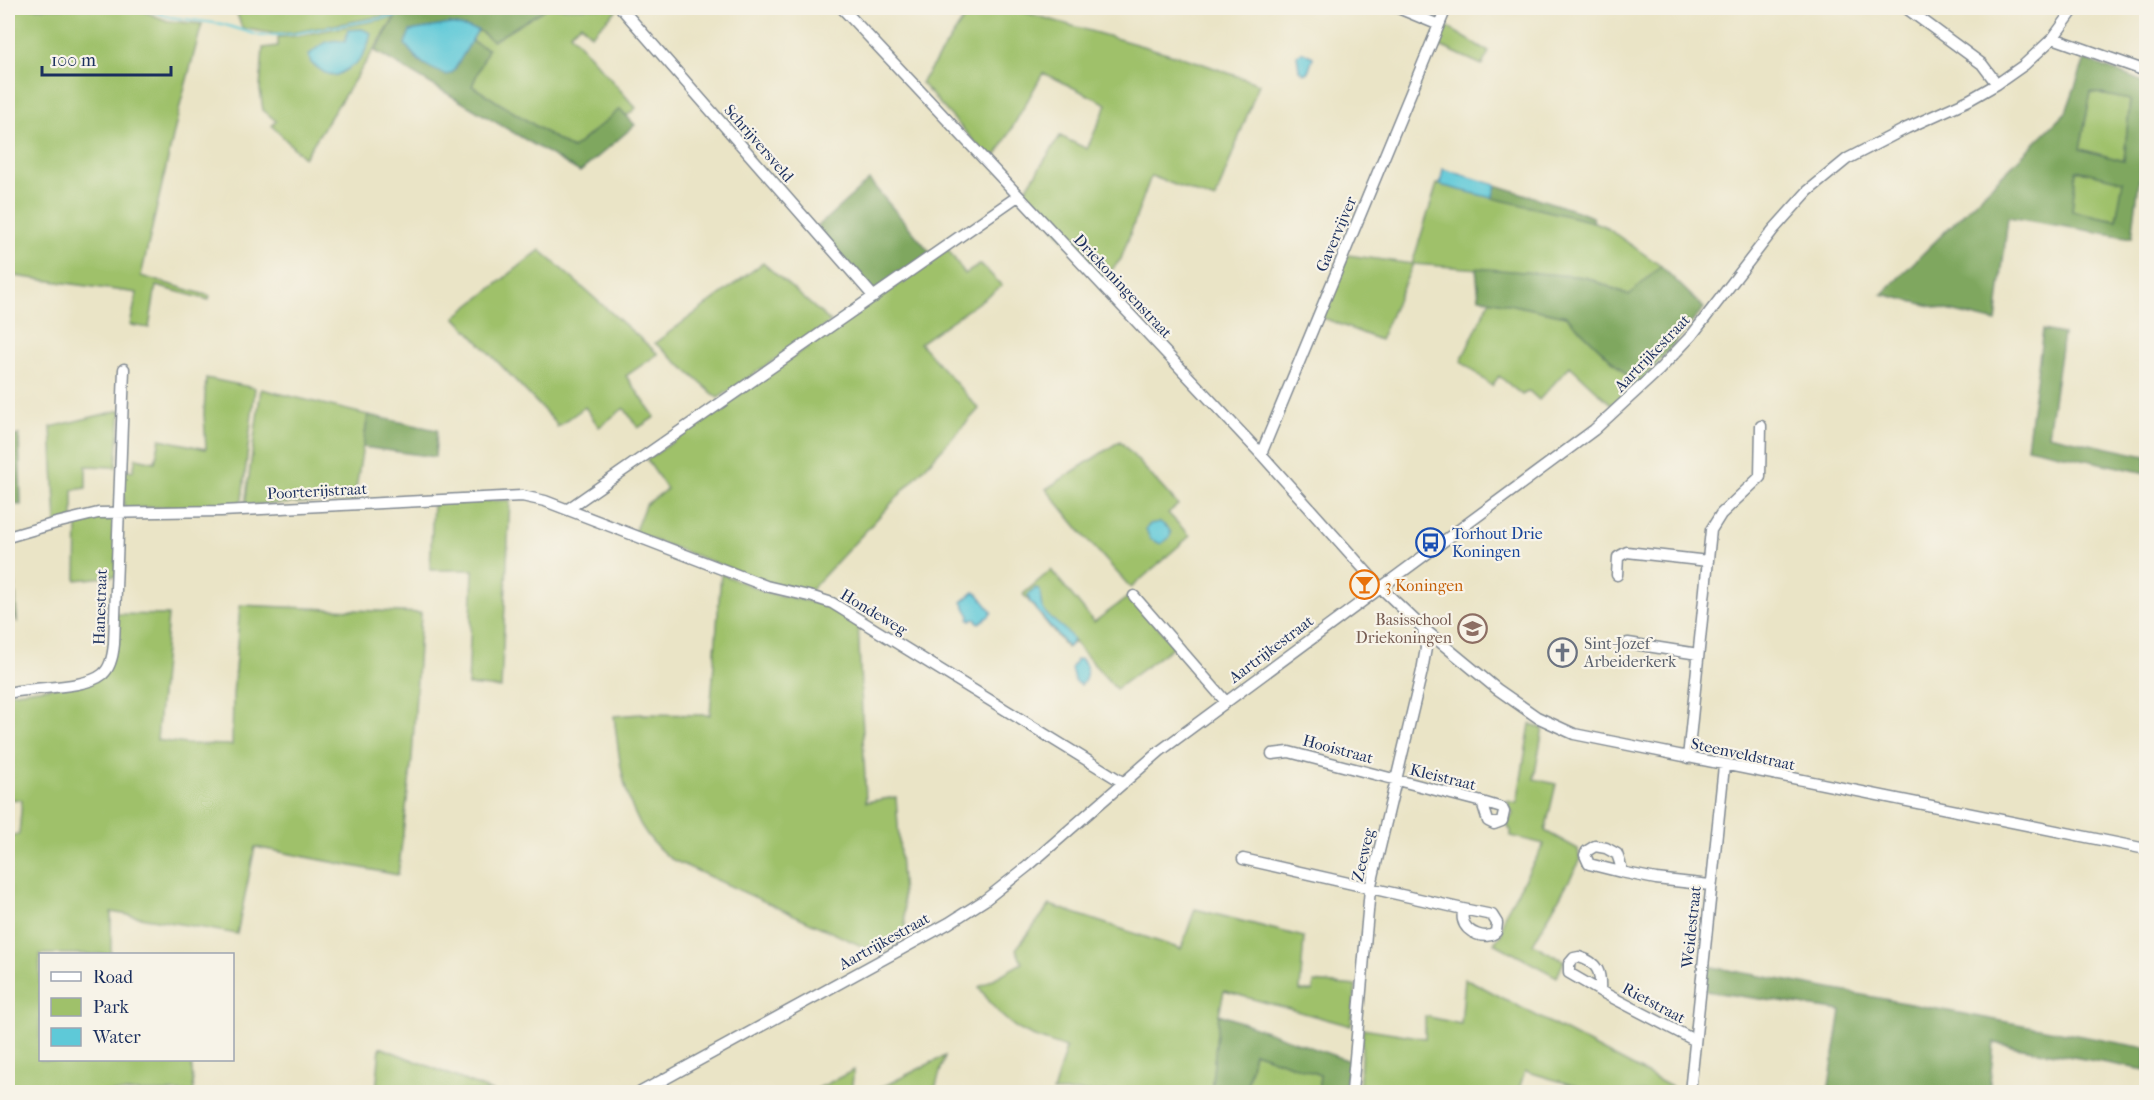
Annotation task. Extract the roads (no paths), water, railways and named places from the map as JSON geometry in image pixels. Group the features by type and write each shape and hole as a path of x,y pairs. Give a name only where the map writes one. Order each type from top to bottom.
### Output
{"street":[{"name":"Schrijversveld","path":"621,8 874,297"},
{"name":"Driekoningenstraat","path":"842,8 1261,454 1380,587"},
{"path":"1398,8 1439,26"},
{"name":"Gavervijver","path":"1261,454 1446,8"},
{"path":"1906,8 1982,64 1997,84"},
{"name":"Aartrijkestraat","path":"641,1092 939,928 985,900 1028,866 1160,751 1594,430 1692,335 1773,230 1816,184 1847,159 1907,128 1970,100 1997,84 2024,65 2052,38 2075,8"},
{"path":"2052,38 2146,72"},
{"path":"568,509 1018,196"},
{"path":"118,512 124,369"},
{"path":"1688,758 1711,530 1721,514 1760,477 1761,426"},
{"name":"Hondeweg","path":"516,496 545,501 568,509 766,586 832,603 1124,783"},
{"name":"Poorterijstraat","path":"8,537 98,513 221,511 516,496"},
{"name":"Hanestraat","path":"8,693 83,682 104,673 110,664 114,644 118,512"},
{"path":"1617,575 1618,557 1627,552 1708,561"},
{"name":"Steenveldstraat","path":"1380,587 1423,628 1497,688 1537,717 1563,730 1724,766 2146,849"},
{"name":"Aartrijkestraat","path":"1134,596 1226,702"},
{"name":"Zeeweg","path":"1353,1092 1370,889 1426,648 1423,628"},
{"path":"1628,643 1698,654"},
{"name":"Hooistraat","path":"1272,754 1289,752 1396,780"},
{"name":"Weidestraat","path":"1690,1092 1724,766"},
{"name":"Kleistraat","path":"1396,780 1482,802"},
{"path":"1243,859 1463,909"},
{"path":"1620,872 1710,885"},
{"name":"Rietstraat","path":"1600,991 1694,1040"}],"water":[{"path":"450,24 478,30 453,72 447,75 423,63 405,44 410,31"},
{"path":"362,29 371,33 369,42 363,55 349,68 335,76 325,73 311,63 309,55 321,45 330,41 345,42 348,30"},
{"path":"1303,52 1313,57 1309,70 1305,74 1299,70 1297,55"},
{"path":"1443,169 1496,185 1492,198 1440,185"},
{"path":"1160,522 1171,533 1169,538 1161,544 1150,539 1146,529 1150,524"},
{"path":"1036,588 1040,590 1043,609 1073,640 1069,647 1030,602 1028,595"},
{"path":"974,592 992,612 979,623 975,619 969,619 970,616 962,602"},
{"path":"1081,659 1087,672 1081,685 1075,681 1071,669 1076,660"}],"waterway":[{"path":"145,8 170,17 222,24 261,36 292,34 440,8"}],"place":[{"name":"Torhout Drie Koningen","path":"1431,542"},
{"name":"3 Koningen","path":"1364,585"},
{"name":"Basisschool Driekoningen","path":"1473,628"},
{"name":"Sint-Jozef Arbeiderkerk","path":"1563,652"}]}
